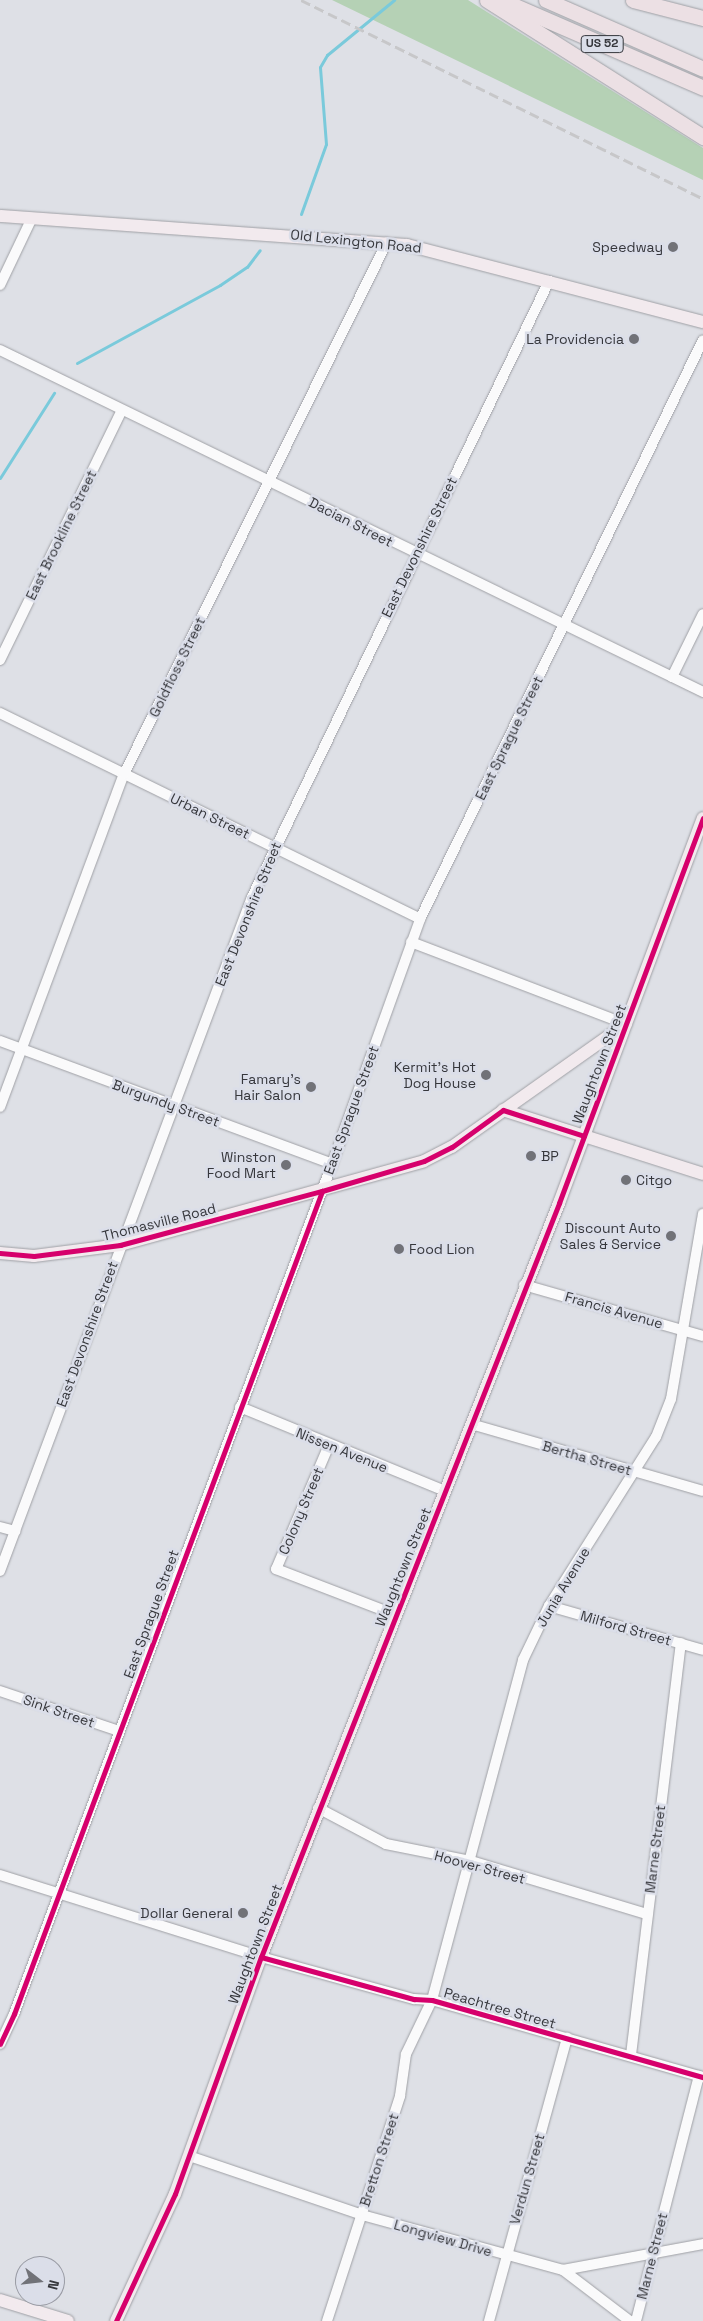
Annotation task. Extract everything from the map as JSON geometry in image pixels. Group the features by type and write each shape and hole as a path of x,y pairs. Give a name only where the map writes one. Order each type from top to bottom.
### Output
{"highway":[{"path":"487,0 703,137"},
{"name":"US 52","path":"501,0 703,88"},
{"name":"US 52","path":"546,0 703,68"},
{"path":"633,0 703,18"}],"main road":[{"name":"Old Lexington Road","path":"0,216 387,242 449,254 703,322"},
{"name":"Waughtown Street","path":"116,2321 175,2194 261,1957 318,1808 584,1136 703,818"},
{"name":"Thomasville Road","path":"0,1253 34,1256 120,1245 322,1191 424,1161 452,1147 626,1024"},
{"path":"503,1110 703,1174"},
{"path":"0,2300 68,2321"}],"street":[{"path":"0,285 32,218"},
{"name":"Goldfloss Street","path":"0,1107 124,774 387,242"},
{"name":"East Devonshire Street","path":"0,1570 120,1245 175,1107 252,897 274,846 549,281"},
{"name":"East Sprague Street","path":"0,2044 14,2014 58,1892 322,1191 420,919 703,340"},
{"name":"Dacian Street","path":"0,350 415,554 565,624 703,692"},
{"name":"East Brookline Street","path":"0,660 122,410"},
{"path":"672,677 703,614"},
{"name":"Urban Street","path":"0,713 420,919"},
{"path":"411,942 626,1024"},
{"name":"Burgundy Street","path":"0,1041 332,1164"},
{"name":"Junia Avenue","path":"432,2000 523,1660 549,1606 636,1472 656,1437 671,1399 703,1214"},
{"name":"Francis Avenue","path":"524,1285 703,1336"},
{"name":"Nissen Avenue","path":"240,1407 445,1491"},
{"name":"Bertha Street","path":"471,1424 703,1491"},
{"name":"Colony Street","path":"329,1445 276,1569 396,1615"},
{"path":"0,1526 15,1531"},
{"name":"Milford Street","path":"549,1606 703,1650"},
{"name":"Marne Street","path":"631,2055 681,1643"},
{"name":"Sink Street","path":"0,1691 119,1731"},
{"name":"Hoover Street","path":"318,1808 386,1844 470,1862 647,1914"},
{"name":"Peachtree Street","path":"0,1875 261,1957 414,1999 432,2000 701,2076"},
{"name":"Bretton Street","path":"327,2321 400,2096 406,2054 432,2000"},
{"name":"Verdun Street","path":"489,2321 567,2038"},
{"name":"Marne Street","path":"636,2321 701,2076"},
{"name":"Longview Drive","path":"189,2156 362,2215 563,2270 703,2244"},
{"path":"563,2270 630,2321"}],"green space":[{"path":"332,0 468,0 703,148 703,180"}],"waterway":[{"path":"301,214 326,144 320,67 327,55 394,0"},
{"path":"77,363 220,285 247,267 260,250"},
{"path":"0,478 54,393"}],"railway":[{"path":"301,0 703,199"}],"cycle path":[{"path":"116,2321 175,2194 261,1957 559,1203 703,818"},
{"path":"0,1253 34,1256 120,1245 322,1191 424,1161 452,1147 503,1110 584,1136"},
{"path":"0,2044 14,2014 322,1191"},
{"path":"261,1957 414,1999 432,2000 703,2077"}],"place":[{"name":"Speedway","path":"673,247"},
{"name":"La Providencia","path":"634,339"},
{"name":"Kermit's Hot Dog House","path":"486,1075"},
{"name":"Famary's Hair Salon","path":"311,1087"},
{"name":"BP","path":"531,1156"},
{"name":"Winston Food Mart","path":"286,1165"},
{"name":"Citgo","path":"626,1180"},
{"name":"Discount Auto Sales & Service","path":"671,1236"},
{"name":"Food Lion","path":"399,1249"},
{"name":"Dollar General","path":"243,1913"}]}
